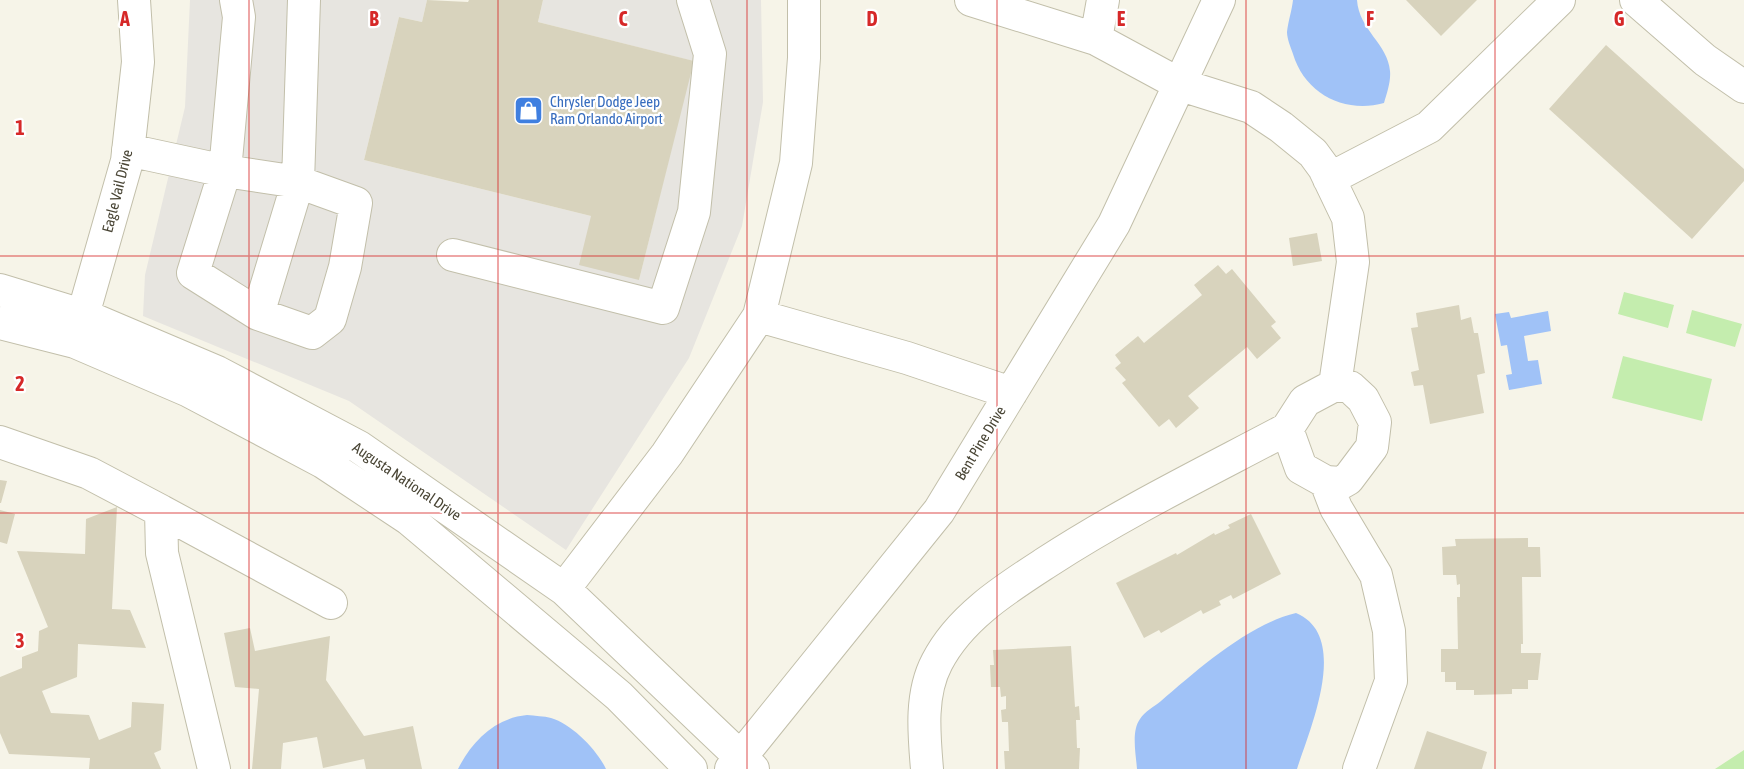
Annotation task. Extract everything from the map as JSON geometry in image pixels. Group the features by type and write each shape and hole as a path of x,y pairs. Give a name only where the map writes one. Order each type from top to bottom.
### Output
{"street":[{"name":"Eagle Vail Drive","path":"80,329 128,150 138,62 134,0"},
{"path":"128,150 225,171 298,182 356,203 345,267 330,319 312,333 258,314 193,273 225,171 239,16 236,0"},
{"path":"258,314 298,182 304,0"},
{"path":"453,255 663,308 694,212 710,54 693,0"},
{"path":"564,589 668,454 759,316 796,163 804,58 804,0"},
{"path":"971,0 1096,39 1181,85 1251,107 1313,153 1348,218 1353,262 1335,385"},
{"path":"1096,39 1103,0"},
{"name":"Bent Pine Drive","path":"1181,85 1196,0"},
{"name":"Bent Pine Drive","path":"741,765 939,511 1114,224 1219,0"},
{"path":"1329,179 1429,127 1559,0"},
{"path":"1636,0 1705,60 1744,87"},
{"name":"Augusta National Drive","path":"0,290 80,329 323,462 409,519 620,696 691,769"},
{"path":"759,316 907,358 1011,393"},
{"name":"Augusta National Drive","path":"0,323 80,329 217,372 359,447 564,589 741,765"},
{"path":"927,769 924,735 926,693 937,662 958,631 1006,588 1103,526 1287,429 1305,401 1335,385 1350,387 1363,399 1375,422 1372,447 1348,479 1341,483 1326,482 1301,468 1287,429"},
{"path":"0,442 89,473 331,603"},
{"path":"1326,482 1336,508 1376,575 1389,631 1391,681 1359,769"},
{"path":"161,511 162,553 214,769"}],"green space":[{"path":"1624,292 1674,305 1668,328 1618,314"},
{"path":"1692,310 1742,324 1735,347 1686,333"},
{"path":"1623,356 1712,379 1702,421 1612,398"},
{"path":"1744,750 1744,769 1715,769"}],"shaded area":[{"path":"190,0 427,0 422,22 399,17 364,160 591,216 639,280 693,61 538,22 543,0 761,0 763,102 742,226 689,358 566,550 349,401 143,316 145,275 185,107"}],"water":[{"path":"1293,0 1357,0 1363,20 1388,61 1390,79 1384,103 1355,106 1341,103 1328,98 1307,80 1299,68 1288,38"},
{"path":"1548,311 1551,331 1524,336 1528,361 1538,360 1542,384 1509,390 1506,375 1512,374 1507,345 1501,346 1495,314 1509,312 1511,318"},
{"path":"1296,613 1312,625 1321,641 1324,662 1317,708 1297,769 1137,769 1136,730 1144,714 1224,649 1260,627"},
{"path":"527,715 551,718 567,726 590,746 606,769 458,769 470,749 486,733 505,721"}],"building":[{"name":"Chrysler Dodge Jeep Ram Orlando Airport","path":"427,0 468,2 469,0 543,0 538,22 694,61 639,280 579,265 591,216 364,160 399,17 422,22"},
{"path":"1406,0 1477,0 1441,36"},
{"path":"1606,45 1744,169 1744,181 1692,239 1549,109"},
{"path":"1317,233 1322,261 1293,266 1289,238"},
{"path":"1218,265 1226,274 1232,269 1276,322 1271,326 1281,338 1257,359 1247,347 1188,396 1199,408 1176,428 1169,419 1159,427 1122,383 1126,380 1115,368 1121,363 1115,355 1138,336 1144,343 1202,295 1194,285"},
{"path":"1459,305 1461,320 1471,317 1474,333 1478,333 1485,373 1477,375 1484,413 1430,424 1423,385 1414,386 1411,372 1419,370 1411,328 1418,327 1416,313"},
{"path":"0,480 7,481 1,503 0,503"},
{"path":"117,507 112,609 130,610 146,648 78,644 77,677 42,691 51,713 89,715 99,740 131,727 132,702 164,704 161,750 154,753 161,769 89,769 90,758 9,754 0,733 0,677 22,668 22,657 38,651 39,631 48,627 17,551 85,554 86,519"},
{"path":"0,510 15,514 7,544 0,542"},
{"path":"1251,514 1281,574 1233,599 1231,595 1219,601 1221,605 1203,614 1201,610 1161,633 1159,630 1144,638 1116,583 1176,553 1177,555 1214,533 1215,535 1230,528 1228,525"},
{"path":"1528,538 1528,547 1540,547 1541,577 1522,577 1523,644 1521,644 1521,653 1541,653 1538,680 1528,680 1528,689 1512,689 1512,694 1474,695 1474,690 1456,690 1456,682 1445,682 1445,672 1441,672 1441,649 1458,649 1457,597 1460,597 1460,584 1457,585 1456,575 1443,575 1442,547 1456,546 1455,539"},
{"path":"250,628 255,651 330,636 326,680 364,736 413,726 422,769 366,769 364,759 323,768 317,737 283,743 281,769 252,769 259,689 235,687 224,633"},
{"path":"1071,646 1075,707 1079,706 1080,720 1076,720 1077,748 1080,748 1079,769 1005,769 1004,751 1009,751 1008,722 1002,722 1001,710 1006,709 1006,696 1001,697 1000,687 991,687 990,665 994,665 993,650"},
{"path":"1427,731 1487,752 1482,769 1414,769"}],"place":[{"name":"Chrysler Dodge Jeep Ram Orlando Airport","path":"529,110"}]}
